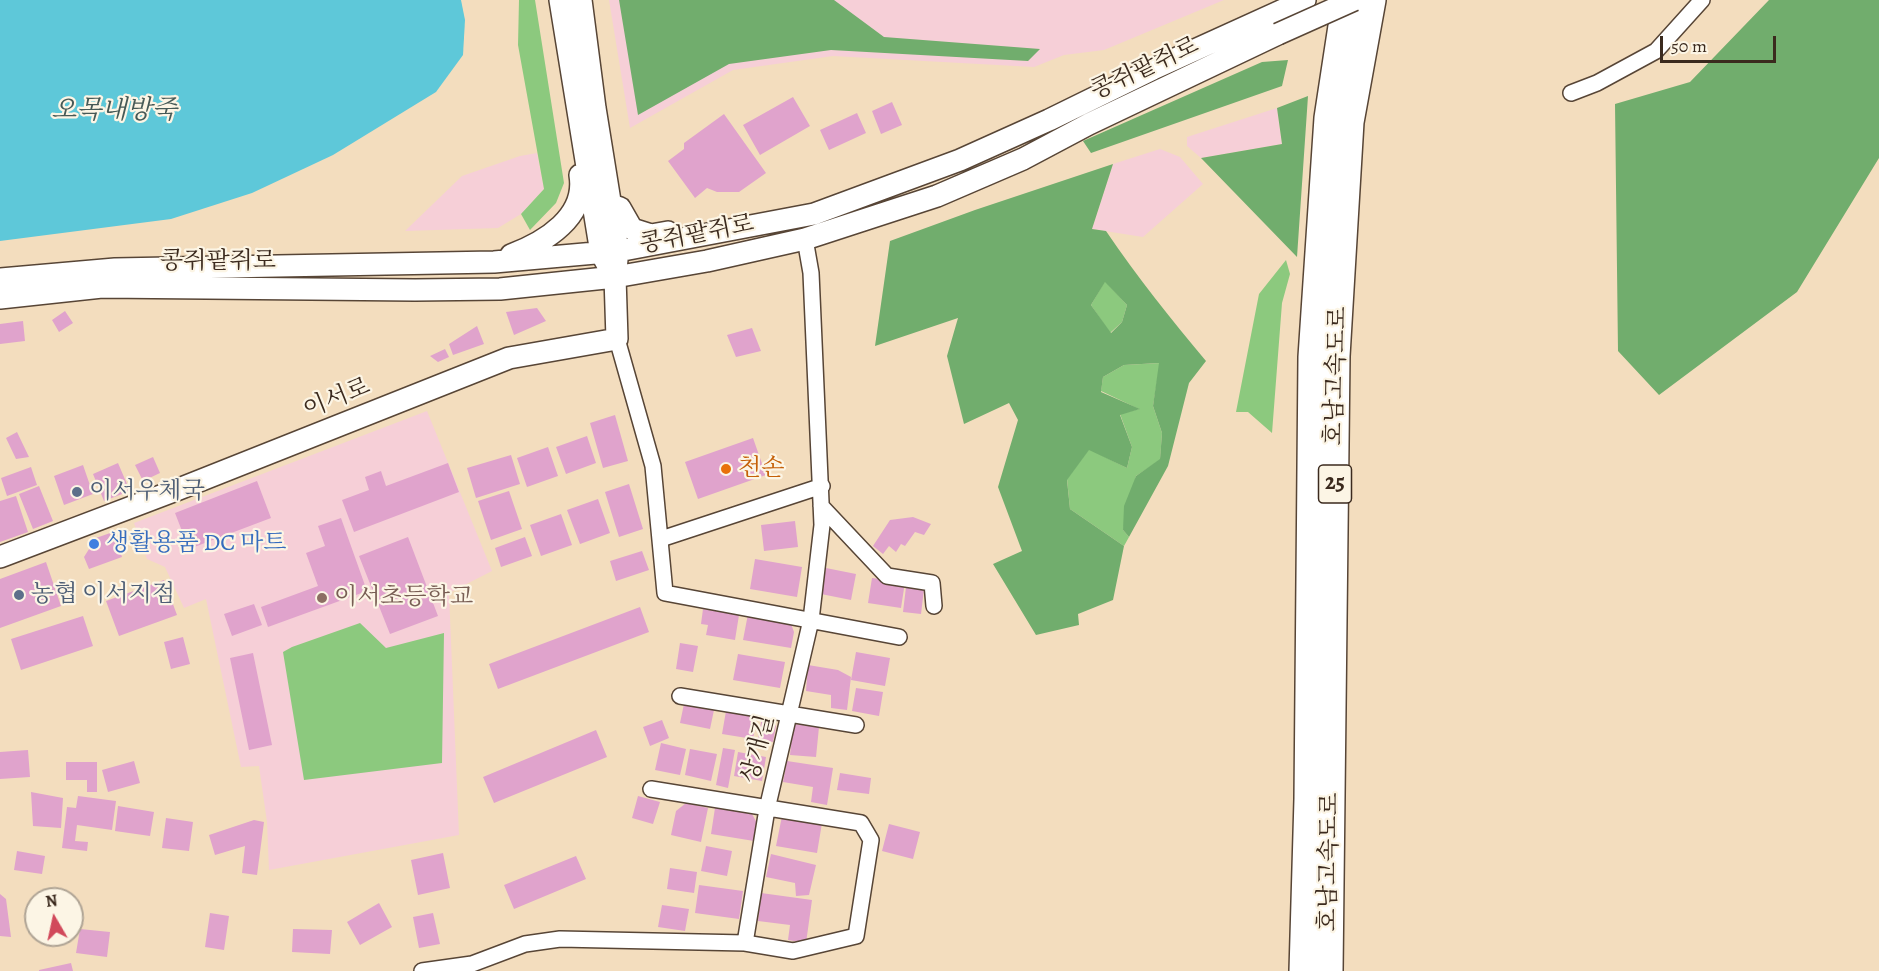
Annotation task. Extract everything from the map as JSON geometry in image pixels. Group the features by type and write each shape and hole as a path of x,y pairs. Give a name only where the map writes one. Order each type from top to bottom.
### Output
{"highway":[{"name":"호남고속도로","path":"1303,971 1308,799 1312,357 1328,118 1346,0"},
{"name":"호남고속도로","path":"1329,971 1336,356 1350,122 1372,0"}],"main road":[{"path":"560,0 590,174 615,277 617,339"},
{"path":"581,0 611,205 609,252"},
{"name":"콩쥐팥쥐로","path":"0,279 115,269 494,262 609,252 814,214 960,160 1305,0"},
{"name":"콩쥐팥쥐로","path":"0,298 102,287 500,289 615,277 707,261 805,238 896,211 947,192 1023,159 1089,124 1354,0"},
{"path":"494,262 530,248 549,237 574,212 581,184 580,175 590,174"},
{"path":"611,205 621,208 632,229 651,235 765,211 781,221"},
{"name":"이서로","path":"0,557 179,489 509,358 617,339"}],"street":[{"path":"1571,93 1597,83 1656,51 1702,0"},
{"name":"상개길","path":"745,943 767,809 811,620 822,525 811,273 805,238"},
{"path":"617,339 653,466 665,593 899,637"},
{"path":"661,538 822,486"},
{"path":"821,506 887,576 932,583 934,606"},
{"path":"680,696 856,724"},
{"path":"422,971 472,964 525,944 560,939 745,943 793,951 856,936 871,840 861,823 651,789"}],"shaded area":[{"path":"609,0 1224,0 1104,50 1064,55 1034,67 833,56 733,70 630,128"},
{"path":"1277,108 1282,144 1201,158 1187,146 1187,137"},
{"path":"1160,149 1180,157 1203,184 1143,237 1092,229 1113,164"},
{"path":"537,153 544,189 521,214 498,228 405,231 462,176 520,156"},
{"path":"427,411 492,571 449,593 459,835 269,870 267,822 259,766 241,767 206,599 184,608 165,567 147,559 134,523"}],"green space":[{"path":"519,0 535,0 564,183 556,203 530,230 521,214 544,189 518,45"},
{"path":"619,0 834,0 884,37 1040,49 1028,61 831,50 729,64 638,115"},
{"path":"1769,0 1879,0 1879,158 1797,292 1659,395 1618,351 1615,104 1690,82"},
{"path":"1288,60 1282,86 1091,153 1083,141 1262,62"},
{"path":"1308,96 1297,257 1201,158 1282,144 1277,108"},
{"path":"1113,164 1092,229 1106,231 1154,298 1206,361 1189,383 1168,466 1129,537 1123,530 1124,506 1136,476 1160,459 1162,433 1153,406 1159,363 1124,365 1103,377 1101,392 1140,409 1120,415 1132,447 1127,468 1089,450 1067,480 1070,509 1124,546 1113,600 1078,614 1079,625 1036,635 993,564 1022,551 998,487 1018,420 1009,403 964,424 947,356 958,318 875,346 890,241","holes":["1105,282 1127,305 1122,322 1111,333 1091,305"]},
{"path":"1286,260 1290,274 1282,303 1272,433 1248,412 1236,412 1259,294"},
{"path":"1105,281 1127,305 1122,322 1110,333 1091,305"},
{"path":"1160,363 1153,406 1162,433 1160,460 1136,476 1123,530 1129,537 1124,546 1070,509 1067,479 1089,449 1127,468 1132,447 1120,414 1139,409 1101,391 1103,377 1124,365"},
{"path":"360,623 386,648 444,633 442,763 304,780 283,652"}],"water":[{"name":"오목내방죽","path":"0,0 461,0 465,20 463,55 436,92 333,155 252,193 171,219 0,241"}],"building":[{"path":"793,97 810,126 760,155 743,125"},
{"path":"892,102 902,125 881,134 872,111"},
{"path":"857,113 866,133 829,150 820,130"},
{"path":"724,114 766,173 739,192 717,192 707,188 695,198 668,161 684,149 684,143"},
{"path":"537,308 546,321 514,335 506,312"},
{"path":"65,311 73,323 59,332 52,320"},
{"path":"23,321 25,341 0,344 0,324"},
{"path":"477,326 484,344 453,355 449,344"},
{"path":"752,328 761,351 736,357 727,335"},
{"path":"445,349 449,357 438,362 430,356"},
{"path":"615,415 628,461 603,468 590,423"},
{"path":"17,432 29,457 16,459 6,438"},
{"path":"587,436 596,463 566,474 556,447"},
{"name":"천손","path":"753,438 766,475 698,499 685,462"},
{"path":"548,447 558,476 527,487 517,458"},
{"path":"511,455 520,484 476,498 467,468"},
{"path":"153,457 160,473 143,481 135,465"},
{"path":"118,463 130,491 104,501 93,474"},
{"path":"448,463 459,492 354,532 342,500 369,490 365,477 381,471 386,486"},
{"path":"83,465 93,494 64,505 54,476"},
{"path":"31,467 37,485 7,496 1,478"},
{"path":"257,481 271,518 189,549 175,513"},
{"path":"629,484 643,529 619,537 605,492"},
{"path":"39,486 53,521 33,529 19,494"},
{"path":"509,491 522,529 491,540 478,501"},
{"path":"16,496 28,532 0,542 0,501"},
{"path":"598,499 610,533 580,544 567,510"},
{"path":"561,514 572,545 541,556 530,525"},
{"path":"913,517 931,524 924,535 915,532 905,546 901,544 896,552 889,546 883,554 873,546 890,520"},
{"path":"341,518 367,591 268,627 261,607 318,586 306,553 325,546 318,526"},
{"path":"795,521 798,547 764,551 761,525"},
{"path":"113,532 122,557 89,569 84,557 96,538"},
{"path":"408,537 438,616 390,634 359,556"},
{"path":"525,537 532,556 501,567 495,548"},
{"path":"642,551 649,570 616,581 610,561"},
{"path":"755,559 802,567 797,597 750,589"},
{"path":"46,562 61,606 0,628 0,579"},
{"path":"826,568 856,574 851,600 821,594"},
{"path":"872,578 905,582 901,608 868,603"},
{"path":"164,580 177,615 119,636 106,601"},
{"path":"906,587 924,589 921,614 903,612"},
{"path":"254,604 262,625 232,636 224,614"},
{"path":"640,607 649,632 498,689 489,664"},
{"path":"703,609 739,615 735,640 706,635 708,625 701,624"},
{"path":"748,614 790,621 794,632 791,648 743,640"},
{"path":"83,616 93,646 21,670 11,639"},
{"path":"183,637 190,664 171,669 164,642"},
{"path":"680,643 698,646 693,672 676,669"},
{"path":"856,652 890,658 885,686 851,680"},
{"path":"253,653 272,745 249,750 230,658"},
{"path":"738,654 785,662 780,688 733,680"},
{"path":"808,665 838,670 851,677 847,710 831,708 831,695 806,691"},
{"path":"856,688 883,692 879,716 852,711"},
{"path":"684,704 714,710 710,729 680,723"},
{"path":"726,711 757,716 753,739 722,734"},
{"path":"762,717 770,718 776,726 773,742 758,739"},
{"path":"662,720 669,738 650,746 643,727"},
{"path":"793,724 819,727 816,757 790,755"},
{"path":"596,730 607,757 494,803 483,777"},
{"path":"661,743 686,749 680,775 655,770"},
{"path":"723,748 735,750 728,788 716,785"},
{"path":"690,749 717,754 711,781 685,775"},
{"path":"28,750 30,777 0,779 0,752"},
{"path":"738,752 766,757 762,781 734,776"},
{"path":"134,761 140,783 108,792 102,770"},
{"path":"787,761 833,768 827,805 811,802 813,787 783,782"},
{"path":"66,762 97,762 97,792 87,792 87,780 66,780"},
{"path":"840,773 871,778 869,794 837,790"},
{"path":"31,792 63,798 61,828 33,826"},
{"path":"78,796 116,801 112,830 77,825 75,841 88,842 87,851 62,848 67,807 76,808"},
{"path":"638,796 660,802 653,824 632,818"},
{"path":"686,803 708,808 701,842 671,835 676,811"},
{"path":"118,806 154,812 150,836 115,831"},
{"path":"715,808 752,814 757,823 754,841 711,834"},
{"path":"782,816 822,823 817,853 776,846"},
{"path":"166,818 193,822 189,851 162,848"},
{"path":"254,820 264,822 257,875 242,873 245,846 215,855 209,835"},
{"path":"889,824 920,832 913,859 882,851"},
{"path":"706,846 732,851 727,876 701,871"},
{"path":"17,851 45,856 42,874 14,870"},
{"path":"443,853 450,888 418,895 411,860"},
{"path":"771,854 816,865 809,895 796,896 795,883 766,877"},
{"path":"576,856 586,879 514,909 504,885"},
{"path":"670,868 697,872 694,893 667,889"},
{"path":"699,885 743,891 739,919 695,913"},
{"path":"761,893 812,900 806,943 788,940 790,925 758,921"},
{"path":"0,894 6,899 11,937 0,936"},
{"path":"379,903 392,927 360,945 347,922"},
{"path":"662,905 689,909 685,931 658,927"},
{"path":"210,913 229,916 224,950 205,947"},
{"path":"433,913 440,944 419,948 413,917"},
{"path":"84,929 110,932 107,957 76,953 77,947 84,947"},
{"path":"293,929 332,930 330,954 292,952"},
{"path":"71,963 73,971 39,971 39,970"}],"place":[{"name":"천손","path":"726,469"},
{"name":"이서우체국","path":"77,492"},
{"name":"생활용품 DC 마트","path":"94,544"},
{"name":"농협 이서지점","path":"19,595"},
{"name":"이서초등학교","path":"322,598"}]}
